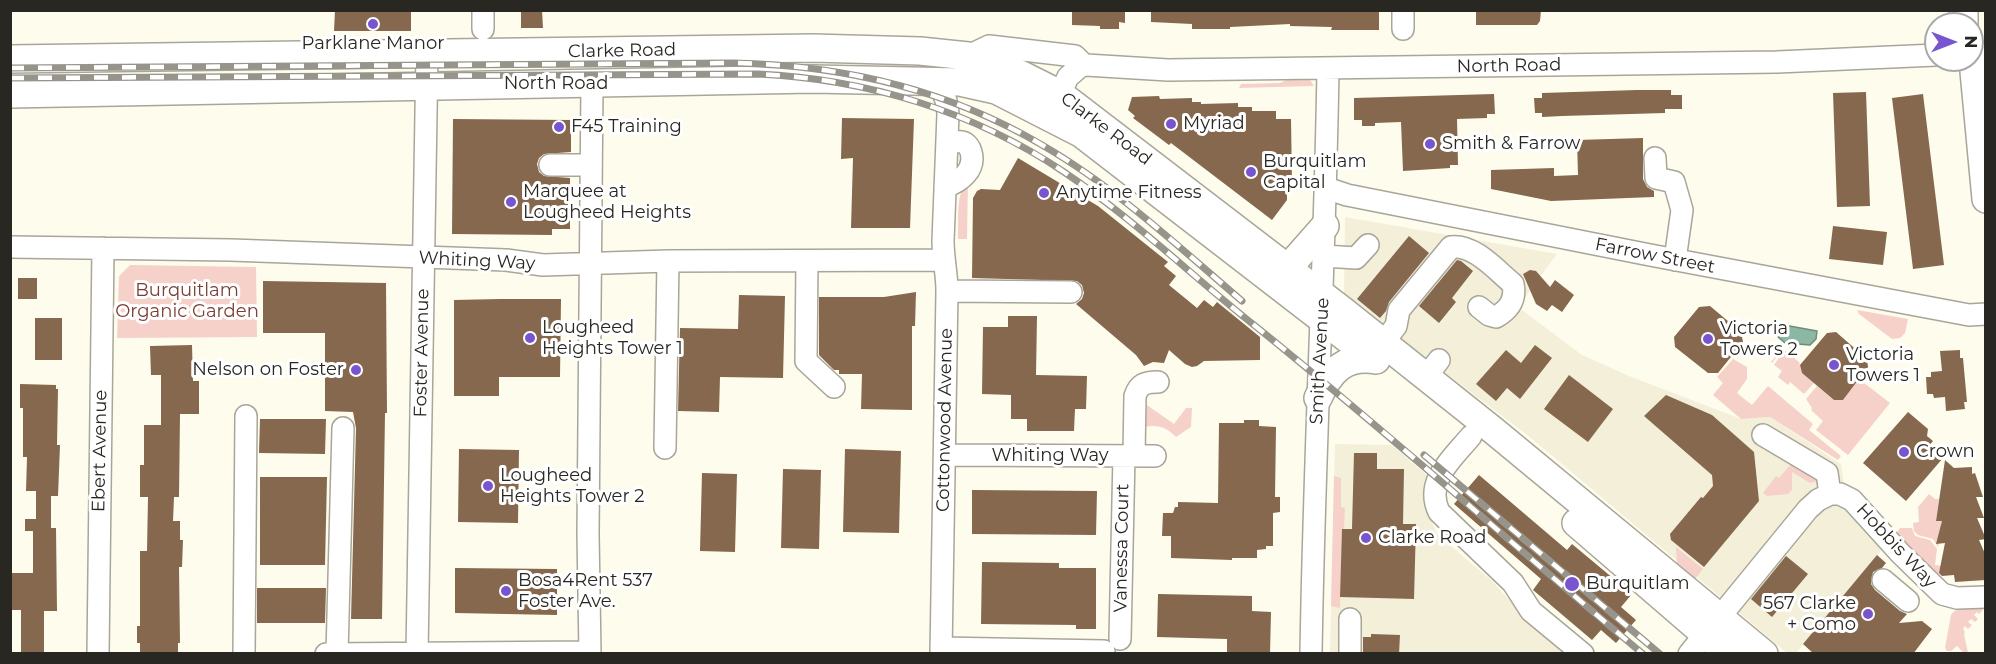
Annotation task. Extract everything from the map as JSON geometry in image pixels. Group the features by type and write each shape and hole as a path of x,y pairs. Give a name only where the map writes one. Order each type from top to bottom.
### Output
{"main road":[{"name":"Clarke Road","path":"10,59 813,48 920,51 968,56 1006,67 1060,94 1288,268 1322,307"},
{"path":"1979,72 1986,199"},
{"name":"North Road","path":"10,93 813,79 960,81 996,90 1017,99"},
{"name":"Clarke Road","path":"1017,99 1082,134 1322,307 1379,351 1471,436 1554,493"},
{"path":"1288,268 1325,226"},
{"path":"1318,398 1325,383 1344,363 1379,351"},
{"name":"Clarke Road","path":"1379,351 1432,368 1554,493 1704,635 1728,654"},
{"name":"Clarke Road","path":"1704,635 1764,654"}],"street":[{"name":"North Road","path":"968,56 989,46 1075,56 1083,64 1168,70 1765,62 1924,55"},
{"name":"Foster Avenue","path":"417,653 427,53"},
{"path":"1060,94 1068,77 1083,64"},
{"name":"Smith Avenue","path":"1311,654 1328,68"},
{"name":"Cottonwood Avenue","path":"929,80 943,91 947,99 943,260 947,291 941,651"},
{"path":"326,654 590,653 588,523 592,84"},
{"name":"North Road","path":"1017,99 1060,94"},
{"path":"1655,158 1656,178 1674,182 1682,210 1675,260"},
{"path":"550,165 580,165"},
{"name":"Farrow Street","path":"1326,188 1347,195 1675,260 1969,315 1986,314"},
{"path":"1324,256 1356,258 1368,245"},
{"path":"1379,351 1396,326 1399,310 1451,247 1457,246 1471,250 1513,284 1515,294 1512,302 1501,314 1496,317 1479,307"},
{"name":"Whiting Way","path":"10,247 424,257 507,260 543,265 668,261 943,260"},
{"name":"Ebert Avenue","path":"98,654 103,248"},
{"path":"665,447 668,261"},
{"path":"807,261 806,361 834,387"},
{"path":"947,291 1071,292"},
{"name":"Vanessa Court","path":"1120,639 1138,456 1135,396 1138,388 1143,384 1158,382"},
{"path":"244,654 246,416"},
{"path":"337,653 343,428"},
{"path":"1704,635 1808,509 1818,500 1830,494 1827,473 1763,435"},
{"path":"1471,436 1439,474 1435,495 1439,512 1512,583 1531,611 1583,654"},
{"name":"Whiting Way","path":"945,455 1138,456"},
{"name":"Hobbis Way","path":"1830,494 1840,494 1852,500 1900,553 1942,594 1957,598 1986,597"},
{"path":"1883,580 1908,601"},
{"path":"1350,619 1350,654"},
{"path":"941,651 1104,651 1104,654"}],"shaded area":[{"path":"1345,217 1557,254 1518,307 1582,355 1629,376 1741,419 1770,417 1841,464 1847,503 1886,545 1796,653 1787,653 1531,438 1344,295"},
{"path":"1784,325 1817,331 1816,339 1810,345 1797,344 1792,349 1778,337 1783,332"},
{"path":"1335,444 1392,445 1430,478 1429,517 1438,535 1491,580 1530,623 1568,654 1330,654"}],"green space":[{"path":"1288,79 1310,80 1314,86 1239,88 1241,84 1280,83"},
{"path":"968,179 967,239 958,239 959,200"},
{"name":"Burquitlam Organic Garden","path":"130,265 256,267 257,337 117,338 119,276"},
{"path":"1857,310 1908,319 1905,333 1900,338 1892,339 1859,314"},
{"path":"1782,348 1799,362 1802,373 1814,383 1804,394 1790,382 1788,385 1778,377 1782,371 1774,365 1781,355 1779,354 1771,362"},
{"path":"1733,359 1747,367 1747,379 1737,393 1752,405 1768,386 1813,424 1809,430 1841,456 1838,460 1770,417 1741,419 1713,395 1723,383 1717,377"},
{"path":"1859,379 1890,403 1848,455 1816,430 1823,421 1811,410 1806,399 1817,386 1834,400 1843,400"},
{"path":"1144,403 1174,424 1186,408 1192,408 1191,427 1176,437 1162,427 1144,427"},
{"path":"1792,463 1819,478 1819,481 1810,483 1792,472 1792,490 1788,494 1767,496 1763,493 1776,476 1779,478"},
{"path":"1334,476 1341,478 1341,507 1345,508 1344,529 1342,530 1340,608 1331,606"},
{"path":"1929,494 1939,499 1936,521 1942,521 1938,547 1933,539 1918,535 1914,531 1913,523 1919,522 1918,507"},
{"path":"1900,528 1912,528 1915,536 1930,540 1937,549 1935,565 1941,566 1939,576 1896,534"},
{"path":"1676,547 1703,569 1695,579 1677,565"},
{"path":"1982,607 1983,610 1979,614 1977,612 1974,615 1978,619 1975,622 1971,619 1968,622 1972,625 1968,629 1965,626 1963,629 1968,653 1964,653 1957,646 1947,651 1945,648 1951,615 1961,608"}],"building":[{"name":"Parklane Manor","path":"335,10 411,10 411,31 334,31"},
{"path":"521,10 542,10 543,28 521,28"},
{"path":"1072,10 1125,10 1125,23 1119,22 1119,29 1072,25"},
{"path":"1151,10 1379,10 1379,30 1331,30 1332,27 1290,26 1290,24 1230,27 1230,29 1192,29 1192,24 1151,22"},
{"path":"1476,10 1541,10 1540,21 1537,25 1476,25"},
{"path":"1671,90 1671,95 1682,95 1682,109 1665,109 1665,113 1542,117 1542,113 1535,113 1534,98 1542,98 1542,93"},
{"path":"1866,92 1870,206 1837,207 1833,93"},
{"path":"1494,94 1495,114 1487,114 1487,118 1457,119 1458,165 1450,165 1450,168 1403,171 1401,122 1362,126 1362,120 1354,120 1354,98"},
{"path":"1923,94 1944,265 1913,269 1892,98"},
{"name":"Burquitlam Capital","path":"1159,96 1160,99 1192,98 1192,102 1201,102 1201,104 1238,103 1238,107 1252,107 1252,111 1276,111 1276,119 1291,119 1292,183 1287,183 1287,200 1272,220 1171,143 1169,145 1133,118 1135,116 1128,110 1132,97"},
{"path":"842,118 914,119 910,228 851,228 853,158 841,159"},
{"name":"Marquee at Lougheed Heights","path":"453,119 571,120 571,152 544,154 539,158 537,164 539,172 544,176 570,178 570,229 552,229 552,235 452,234"},
{"path":"1643,138 1643,179 1647,187 1654,191 1654,197 1551,201 1491,189 1491,170 1554,168 1554,176 1578,175 1577,140"},
{"path":"1018,158 1098,206 1168,262 1164,266 1176,276 1169,285 1197,308 1204,300 1213,307 1217,302 1260,337 1260,360 1204,361 1192,367 1169,350 1164,363 1153,362 1144,366 1136,355 1076,304 1082,299 1084,293 1082,285 1077,281 972,278 973,198 981,189 1000,190"},
{"path":"1833,226 1887,232 1883,265 1829,259"},
{"path":"1409,236 1429,253 1389,302 1380,318 1357,299"},
{"path":"1457,260 1473,271 1452,298 1456,302 1439,323 1419,306"},
{"path":"1530,270 1536,271 1550,287 1555,280 1574,295 1562,312 1552,305 1547,311 1536,304 1523,274"},
{"path":"18,278 37,278 37,299 18,299"},
{"name":"Nelson on Foster","path":"263,281 386,283 387,413 385,413 382,619 351,619 356,428 353,412 325,411 325,333 263,333"},
{"path":"916,292 915,326 912,326 912,410 861,409 862,374 839,374 839,370 834,370 819,355 819,297 884,297"},
{"path":"739,295 785,296 783,378 720,377 719,412 678,411 680,328 738,329"},
{"path":"561,299 560,377 499,377 499,396 454,396 454,300"},
{"name":"Victoria Towers 2","path":"1710,306 1741,332 1743,342 1718,373 1708,373 1675,347 1674,337 1699,307"},
{"path":"1008,316 1037,316 1036,375 1087,376 1086,409 1075,409 1074,431 1027,431 1027,419 1011,419 1011,395 982,394 983,327 1008,327"},
{"path":"35,318 62,318 62,360 35,360"},
{"name":"Victoria Towers 1","path":"1836,332 1867,359 1868,367 1843,400 1834,400 1802,373 1800,365 1827,333"},
{"path":"192,345 193,381 199,381 199,414 180,414 179,497 174,497 173,521 180,521 180,540 183,540 182,567 179,567 180,643 178,643 178,654 140,654 140,643 137,643 137,626 140,626 140,551 147,551 148,497 140,497 140,465 144,465 144,425 161,425 161,375 151,375 150,346"},
{"path":"1535,345 1552,358 1520,399 1507,388 1496,401 1476,384 1506,350 1521,363"},
{"path":"1960,350 1960,358 1963,358 1967,402 1964,402 1965,409 1946,411 1945,397 1934,398 1933,394 1927,394 1926,377 1931,377 1931,372 1942,371 1940,351"},
{"path":"1569,375 1613,409 1588,442 1544,409"},
{"path":"20,384 56,385 58,389 57,445 60,445 58,496 51,496 51,528 56,528 57,611 44,611 44,654 21,654 21,610 10,610 10,573 33,573 33,531 25,531 25,519 36,519 36,491 26,491 27,457 23,457 23,408 20,408"},
{"path":"1666,395 1712,415 1754,452 1759,501 1704,567 1671,540 1670,534 1713,486 1712,475 1644,416"},
{"name":"Crown","path":"1908,412 1928,429 1927,436 1933,441 1929,446 1943,458 1906,501 1863,463"},
{"path":"260,419 326,419 325,454 259,453"},
{"path":"1244,420 1259,420 1259,426 1276,427 1275,497 1280,497 1280,512 1273,513 1273,546 1257,550 1257,558 1232,558 1232,560 1171,558 1171,536 1162,536 1163,513 1173,513 1175,507 1178,507 1178,502 1218,503 1219,423 1244,423"},
{"name":"Lougheed Heights Tower 2","path":"459,449 519,450 518,523 458,522"},
{"path":"845,449 901,451 899,533 843,532"},
{"path":"1354,453 1377,453 1377,469 1404,469 1403,524 1416,524 1414,599 1340,597 1342,529 1352,529"},
{"path":"1945,460 1954,468 1972,467 1972,474 1975,473 1983,497 1976,497 1984,518 1977,518 1986,539 1979,540 1986,556 1986,580 1955,582 1954,575 1942,576 1939,573 1945,543 1936,544 1942,521 1936,521"},
{"path":"783,469 821,470 819,549 781,548"},
{"path":"702,473 737,474 735,552 700,551"},
{"path":"1479,475 1567,550 1572,544 1632,594 1621,607 1636,620 1616,643 1601,630 1592,640 1533,590 1541,579 1454,504"},
{"path":"260,477 327,477 325,565 260,565"},
{"path":"972,490 1097,491 1096,535 972,534"},
{"name":"567 Clarke + Como","path":"1877,555 1886,563 1882,568 1873,572 1871,584 1900,611 1907,614 1899,623 1922,621 1932,629 1913,654 1814,654 1803,644"},
{"path":"1786,556 1808,574 1772,617 1751,599"},
{"path":"982,562 1059,563 1059,568 1096,568 1096,629 1076,629 1076,625 981,624"},
{"name":"Bosa4Rent 537 Foster Ave.","path":"455,568 557,569 557,615 455,613"},
{"path":"257,588 326,588 325,623 257,623"},
{"path":"1158,594 1252,596 1252,611 1271,612 1270,654 1227,654 1227,639 1157,637"},
{"path":"1371,634 1400,635 1399,654 1363,654 1363,637 1371,637"}],"railway":[{"path":"10,68 733,63 774,65 854,75 931,95 969,109 1006,125 1042,145 1120,198 1242,301"},
{"path":"10,78 758,74 839,83 918,102 956,116 1029,150 1089,189 1352,406 1643,654"},
{"path":"1424,455 1660,654"}],"place":[{"name":"Parklane Manor","path":"373,24"},
{"name":"Myriad","path":"1171,124"},
{"name":"F45 Training","path":"559,127"},
{"name":"Smith & Farrow","path":"1430,144"},
{"name":"Burquitlam Capital","path":"1251,172"},
{"name":"Anytime Fitness","path":"1044,193"},
{"name":"Marquee at Lougheed Heights","path":"511,202"},
{"name":"Lougheed Heights Tower 1","path":"530,338"},
{"name":"Victoria Towers 2","path":"1708,339"},
{"name":"Victoria Towers 1","path":"1834,365"},
{"name":"Nelson on Foster","path":"356,370"},
{"name":"Crown","path":"1904,452"},
{"name":"Lougheed Heights Tower 2","path":"488,486"},
{"name":"Clarke Road","path":"1366,538"},
{"name":"Burquitlam","path":"1572,584"},
{"name":"Bosa4Rent 537 Foster Ave.","path":"506,591"},
{"name":"567 Clarke + Como","path":"1868,614"}]}
